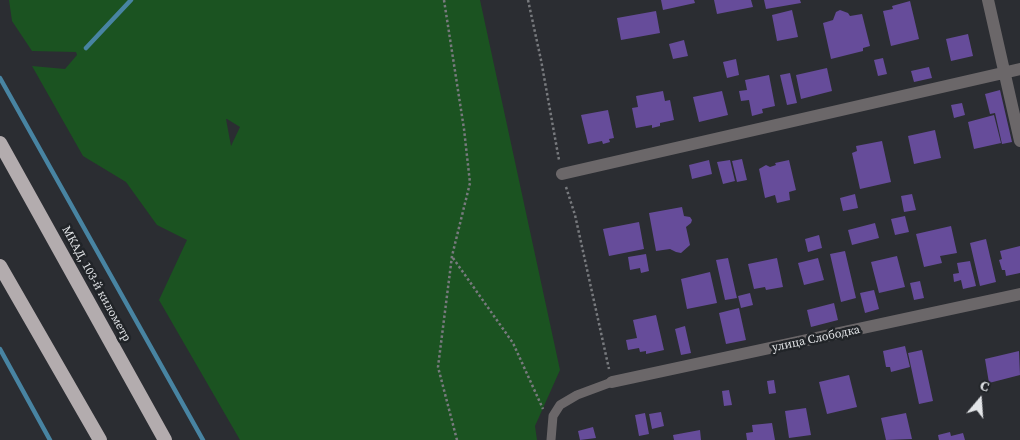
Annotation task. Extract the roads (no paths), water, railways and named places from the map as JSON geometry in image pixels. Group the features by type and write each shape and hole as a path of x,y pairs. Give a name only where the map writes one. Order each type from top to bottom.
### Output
{"highway":[{"name":"МКАД, 103-й километр","path":"0,144 165,440"},
{"path":"0,266 100,440"}],"street":[{"path":"988,0 1020,140"},
{"path":"562,174 1020,69"},
{"name":"улица Слободка","path":"612,382 1020,294"}],"lane":[{"path":"551,440 553,416 560,405 577,395 612,382"}],"waterway":[{"path":"86,48 131,0"},
{"path":"0,78 203,440"},
{"path":"0,349 50,440"}]}
